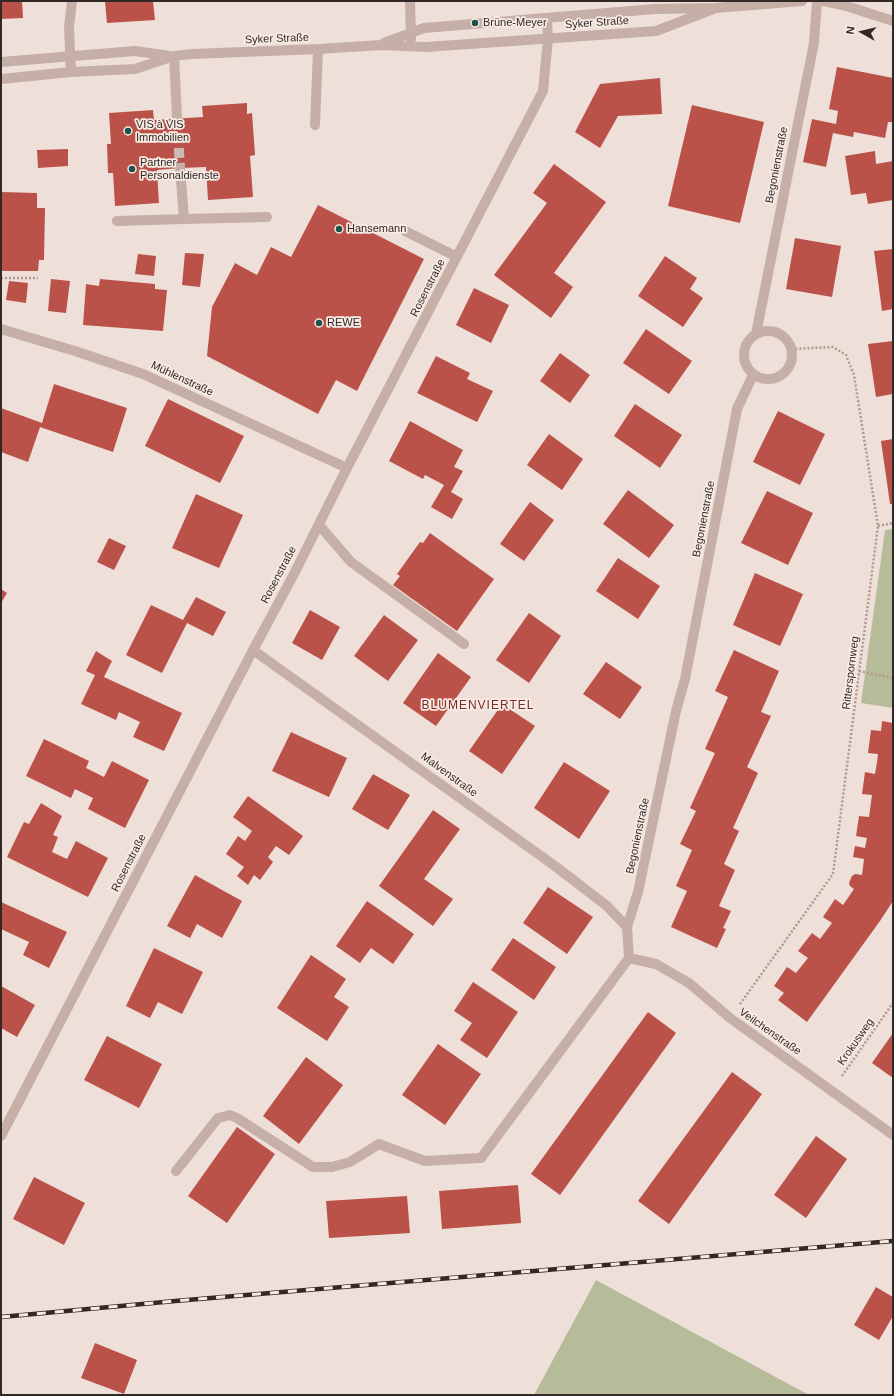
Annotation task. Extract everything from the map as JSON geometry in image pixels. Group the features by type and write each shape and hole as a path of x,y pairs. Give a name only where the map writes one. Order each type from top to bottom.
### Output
{"street":[{"path":"71,72 69,27 72,1"},
{"path":"410,1 412,46"},
{"name":"Syker Straße","path":"381,44 424,28 655,9 716,8 802,1"},
{"name":"Begonienstraße","path":"630,958 626,927 638,892 676,711 685,679 737,409 753,374 746,365 744,353 748,342 756,334 814,43 817,1"},
{"path":"823,1 843,5 893,21"},
{"name":"Syker Straße","path":"1,79 71,72 135,69 174,56 192,54 318,49 381,44 426,47 656,31 716,8"},
{"name":"Rosenstraße","path":"1,1136 543,92 548,39 547,18"},
{"path":"315,125 318,49"},
{"name":"Syker Straße","path":"1,62 135,51 174,56"},
{"path":"174,56 177,118"},
{"path":"180,168 184,219"},
{"path":"117,221 267,217"},
{"path":"405,231 457,257"},
{"name":"Mühlenstraße","path":"1,329 75,351 143,374 347,468"},
{"path":"753,374 764,380 776,378 786,372 792,361 792,349 784,337 771,331 756,334"},
{"path":"319,525 351,562 464,644"},
{"name":"Malvenstraße","path":"253,650 555,866 607,906 626,927"},
{"path":"176,1171 218,1118 230,1115 313,1167 332,1168 350,1162 380,1144 425,1161 481,1158 630,958"},
{"name":"Veilchenstraße","path":"630,958 656,964 689,983 730,1018 893,1135"}],"path":[{"path":"1,278 38,278"},
{"name":"Ritterspornweg","path":"730,1018 832,874 878,526 854,375 846,355 833,347 792,349"},
{"path":"878,526 893,523"},
{"path":"859,671 893,678"},
{"name":"Krokusweg","path":"832,1090 893,1003"}],"green space":[{"path":"893,529 893,708 861,703 885,530"},
{"path":"596,1280 809,1395 534,1395"}],"building":[{"path":"1,1 22,1 23,18 1,19"},
{"path":"105,1 153,1 155,20 107,23"},
{"path":"837,67 893,78 893,122 888,122 885,138 854,132 853,137 833,133 826,167 803,162 812,119 836,124 838,111 829,109"},
{"path":"660,78 662,114 618,116 600,148 575,132 600,84"},
{"path":"247,103 247,114 252,113 255,155 250,156 253,197 208,200 206,167 180,168 157,170 159,203 115,206 113,173 108,173 107,144 111,144 109,113 153,110 154,120 203,117 202,106"},
{"path":"692,105 764,122 740,223 668,206"},
{"path":"68,149 68,166 38,168 37,150"},
{"path":"875,151 876,164 893,161 893,200 868,204 866,193 851,195 845,156"},
{"path":"554,164 606,202 554,273 573,287 551,318 494,275 547,203 533,193"},
{"path":"1,192 37,193 37,208 45,208 44,260 39,260 38,271 1,271"},
{"path":"318,205 424,259 357,391 336,380 318,414 207,356 212,307 235,263 257,275 271,247 291,257"},
{"path":"795,238 841,246 832,297 786,289"},
{"path":"893,249 893,309 882,311 874,251"},
{"path":"185,253 204,254 200,287 182,285"},
{"path":"138,254 156,256 154,276 135,274"},
{"path":"665,256 697,278 690,289 703,298 683,327 638,296"},
{"path":"51,279 70,281 66,313 48,311"},
{"path":"100,279 155,284 155,289 167,290 163,331 83,325 86,284 99,286"},
{"path":"9,281 28,283 26,303 6,300"},
{"path":"474,288 509,305 491,343 456,325"},
{"path":"646,329 692,361 669,394 623,363"},
{"path":"893,341 893,394 876,397 868,344"},
{"path":"560,353 590,375 570,403 540,381"},
{"path":"436,356 470,373 467,379 493,391 477,422 417,393"},
{"path":"54,384 127,408 113,452 40,427 28,462 1,452 1,408 42,423"},
{"path":"168,399 244,436 220,483 145,446"},
{"path":"635,404 682,435 660,468 614,436"},
{"path":"778,411 825,434 800,485 753,462"},
{"path":"410,421 463,450 454,467 463,471 451,492 463,499 452,519 431,507 444,485 425,475 423,479 389,461"},
{"path":"549,434 583,459 562,490 527,465"},
{"path":"893,439 893,504 890,504 881,441"},
{"path":"628,490 674,525 649,558 603,524"},
{"path":"767,491 813,513 788,565 741,543"},
{"path":"196,494 243,515 219,568 172,548"},
{"path":"530,502 554,520 524,561 500,544"},
{"path":"430,533 494,579 457,631 393,585 400,576 397,574 420,542 423,543"},
{"path":"109,538 126,546 114,570 97,562"},
{"path":"618,558 660,586 638,619 596,591"},
{"path":"755,573 803,594 780,646 733,625"},
{"path":"1,589 7,593 1,603"},
{"path":"196,597 226,612 213,636 187,623 162,673 126,655 151,605 183,620"},
{"path":"310,610 340,627 322,660 292,643"},
{"path":"529,613 561,636 529,683 496,660"},
{"path":"384,615 418,640 388,681 354,656"},
{"path":"734,650 779,671 761,712 771,716 747,767 758,773 733,828 739,831 724,864 735,870 719,906 731,911 723,928 726,929 717,948 671,927 687,891 676,886 692,850 680,844 696,811 690,808 715,753 705,749 728,697 715,691"},
{"path":"96,651 112,661 104,677 182,713 164,751 133,737 140,722 119,712 116,720 81,704 95,675 86,671"},
{"path":"438,653 471,677 436,726 403,703"},
{"path":"606,662 642,687 620,719 583,694"},
{"path":"502,704 535,726 502,774 469,751"},
{"path":"882,721 893,723 893,901 807,1022 778,1000 784,993 774,986 787,967 796,973 808,958 798,951 812,933 820,939 832,923 823,917 835,899 843,905 854,889 849,883 852,876 855,874 862,875 864,859 853,857 855,846 865,848 867,838 856,836 859,816 869,817 872,795 862,794 865,772 875,774 877,762 878,754 868,753 871,730 881,731"},
{"path":"291,732 347,758 329,797 272,771"},
{"path":"44,739 89,761 86,768 104,777 112,761 149,780 125,828 88,809 93,798 75,789 71,798 26,776"},
{"path":"564,762 610,791 579,839 534,808"},
{"path":"373,774 410,795 388,830 352,809"},
{"path":"248,796 303,836 289,855 276,846 268,857 273,862 260,880 254,875 248,885 237,876 244,867 226,854 238,836 245,841 252,831 233,817"},
{"path":"41,803 62,816 53,835 58,837 52,852 67,859 76,841 108,858 88,897 7,857 24,822 29,824"},
{"path":"433,810 460,829 424,879 453,899 433,926 379,886"},
{"path":"195,875 242,901 222,938 197,924 190,938 167,926"},
{"path":"548,887 593,917 567,954 523,923"},
{"path":"367,901 414,934 393,964 371,948 360,963 336,946"},
{"path":"1,902 67,932 49,968 23,955 29,942 1,929"},
{"path":"513,938 556,967 534,1000 491,970"},
{"path":"154,948 203,972 182,1014 158,1002 150,1018 126,1006"},
{"path":"311,955 346,979 334,997 349,1007 327,1041 277,1008"},
{"path":"473,982 518,1012 487,1058 460,1040 472,1023 454,1011"},
{"path":"1,986 35,1005 17,1037 1,1028"},
{"path":"648,1012 676,1033 560,1195 531,1174"},
{"path":"893,1033 893,1078 872,1063"},
{"path":"107,1036 162,1064 139,1108 84,1080"},
{"path":"438,1044 481,1074 445,1125 402,1095"},
{"path":"306,1057 343,1085 299,1144 263,1116"},
{"path":"732,1072 762,1094 669,1224 638,1201"},
{"path":"237,1127 275,1154 227,1223 188,1196"},
{"path":"816,1136 847,1159 806,1218 774,1195"},
{"path":"34,1177 85,1203 64,1245 13,1219"},
{"path":"518,1185 521,1223 442,1229 439,1191"},
{"path":"407,1196 410,1233 329,1238 326,1201"},
{"path":"876,1287 893,1297 893,1316 879,1340 854,1325"},
{"path":"95,1343 137,1360 124,1394 81,1378"}],"tunnel":[{"path":"177,118 180,168"}],"railway":[{"path":"1,1317 893,1241"}],"place":[{"name":"Brüne-Meyer","path":"475,23"},
{"name":"VIS à VIS Immobilien","path":"128,131"},
{"name":"Partner Personaldienste","path":"132,169"},
{"name":"Hansemann","path":"339,229"},
{"name":"REWE","path":"319,323"}],"district":[{"name":"BLUMENVIERTEL","path":"478,706"}]}
